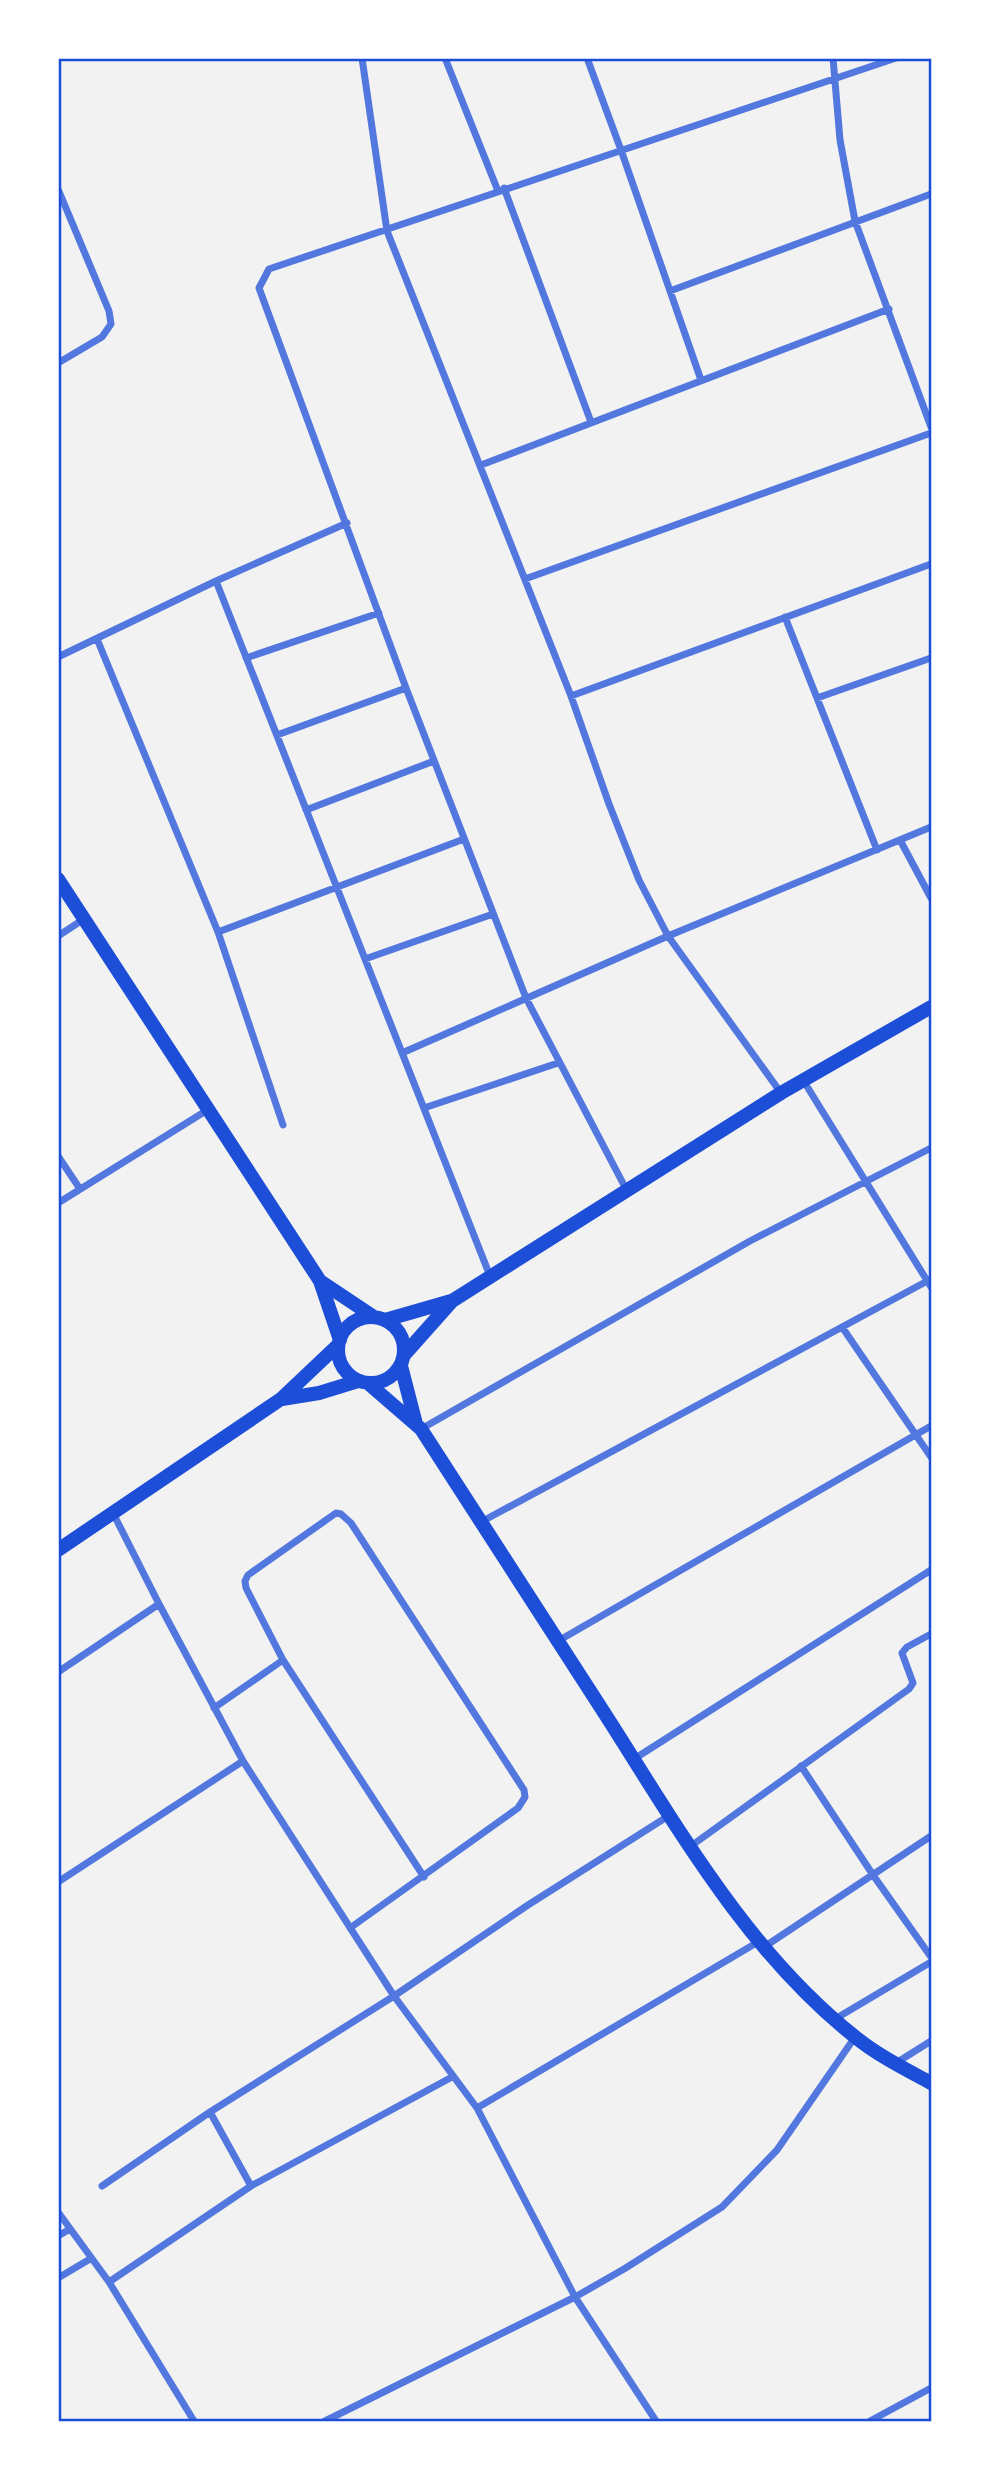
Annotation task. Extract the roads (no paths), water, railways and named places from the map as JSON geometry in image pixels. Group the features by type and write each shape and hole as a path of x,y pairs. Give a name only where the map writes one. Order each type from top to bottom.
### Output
{"main road":[{"path":"58,879 320,1281 339,1343 341,1366 348,1375 364,1383 418,1426 741,1920 761,1945 855,2037 931,2083"},
{"path":"281,1399 364,1383 384,1382 394,1376 452,1301 780,1093 931,1007"},
{"path":"320,1281 395,1326 402,1336 403,1361 418,1426"},
{"path":"58,1550 281,1399 339,1343 348,1325 362,1318 380,1318 452,1301"}],"street":[{"path":"362,58 387,231 571,696 639,880 668,936 780,1093"},
{"path":"444,58 501,190 591,422"},
{"path":"587,58 701,380"},
{"path":"833,58 840,140 855,221 931,427"},
{"path":"626,1189 526,998 406,688 259,288 269,270 896,58"},
{"path":"58,363 102,337 111,324 109,311 59,194"},
{"path":"670,291 931,194"},
{"path":"481,465 889,309"},
{"path":"525,579 931,433"},
{"path":"58,657 216,581 346,523"},
{"path":"571,696 931,564"},
{"path":"216,581 490,1276"},
{"path":"246,658 379,613"},
{"path":"785,617 877,850"},
{"path":"97,639 218,932 283,1125"},
{"path":"817,698 931,658"},
{"path":"276,734 406,688"},
{"path":"306,810 434,761"},
{"path":"401,1053 668,936 931,827"},
{"path":"218,932 464,839"},
{"path":"900,840 931,898"},
{"path":"365,960 493,914"},
{"path":"58,936 84,919"},
{"path":"424,1108 558,1063"},
{"path":"481,1522 930,1282 803,1080"},
{"path":"58,1202 209,1109"},
{"path":"418,1426 750,1241 931,1148"},
{"path":"58,1156 80,1189"},
{"path":"842,1327 931,1457"},
{"path":"558,1641 931,1426"},
{"path":"113,1513 243,1761 394,1996 477,2108 575,2297 656,2421"},
{"path":"350,1928 424,1877 518,1808 525,1794 351,1523 336,1513 251,1571 246,1578 246,1588 283,1660 424,1877"},
{"path":"634,1759 931,1570"},
{"path":"58,1672 159,1604"},
{"path":"691,1846 909,1689 913,1683 902,1653 907,1647 931,1634"},
{"path":"214,1708 283,1660"},
{"path":"58,1882 243,1761"},
{"path":"801,1766 931,1960 835,2019"},
{"path":"102,2186 210,2112 394,1996 528,1905 670,1815"},
{"path":"477,2108 761,1945 931,1836"},
{"path":"325,2421 575,2297 722,2207 777,2150 855,2037"},
{"path":"895,2063 931,2041"},
{"path":"109,2282 251,2186 452,2077"},
{"path":"210,2112 251,2186"},
{"path":"58,2211 109,2282 194,2421"},
{"path":"58,2236 70,2229"},
{"path":"58,2277 90,2259"},
{"path":"870,2421 931,2388"}]}
